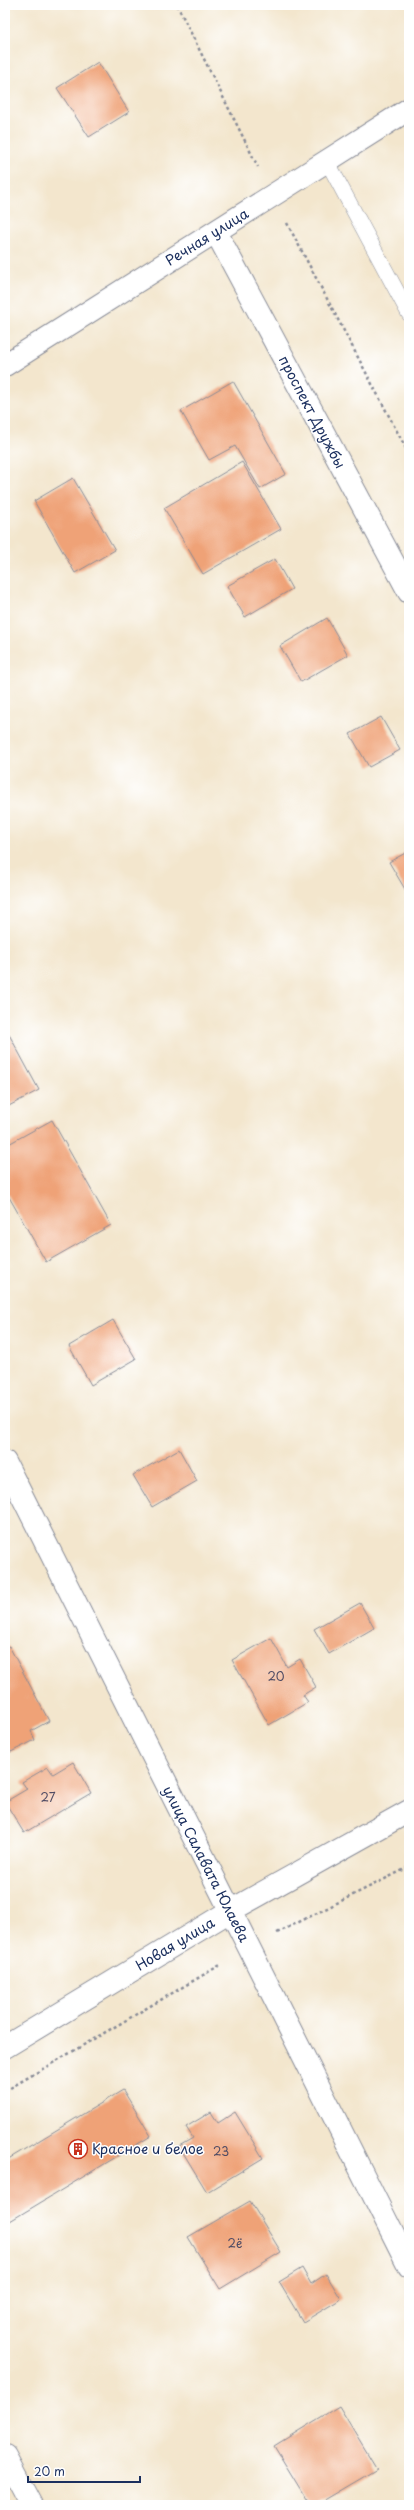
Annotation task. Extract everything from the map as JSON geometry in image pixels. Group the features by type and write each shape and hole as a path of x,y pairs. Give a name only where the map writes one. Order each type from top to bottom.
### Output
{"street":[{"name":"Речная улица","path":"5,365 409,109"},
{"name":"проспект Дружбы","path":"216,232 409,592"},
{"name":"улица Салавата Юлаева","path":"5,1462 409,2266"},
{"name":"Новая улица","path":"5,2047 230,1911 409,1810"},
{"path":"5,2456 31,2505"}],"lane":[{"path":"327,161 409,314"}],"path":[{"path":"177,5 272,196 409,454"},
{"path":"5,2091 248,1948 409,1867"}],"building":[{"path":"98,62 129,112 89,137 57,88"},
{"path":"233,381 286,474 260,489 235,446 209,460 181,411"},
{"path":"242,462 281,529 203,574 164,508"},
{"path":"73,478 115,550 75,573 34,501"},
{"path":"275,559 292,589 245,617 227,586"},
{"path":"327,618 348,655 301,682 280,646"},
{"path":"381,717 400,750 369,767 350,734"},
{"path":"409,851 409,896 389,862"},
{"path":"5,1027 39,1090 5,1108"},
{"path":"52,1120 111,1225 46,1262 5,1190 5,1146"},
{"path":"113,1320 136,1359 91,1385 69,1346"},
{"path":"179,1449 197,1481 152,1507 133,1475"},
{"path":"360,1603 374,1628 329,1654 314,1629"},
{"path":"271,1638 287,1667 300,1659 316,1687 303,1695 308,1702 269,1725 232,1660"},
{"path":"9,1646 49,1721 31,1731 35,1740 11,1752 5,1741 5,1648"},
{"path":"73,1762 91,1793 24,1833 5,1802 27,1789 22,1782 48,1767 53,1774"},
{"name":"Красное и белое","path":"123,2090 151,2136 5,2224 5,2161"},
{"path":"211,2112 218,2123 235,2112 263,2158 207,2192 179,2146 193,2138 186,2127"},
{"path":"250,2201 281,2252 220,2289 188,2237"},
{"path":"302,2268 311,2284 326,2274 341,2299 303,2322 279,2282"},
{"path":"339,2406 377,2469 316,2505 310,2505 274,2446"}],"place":[{"name":"Красное и белое","path":"78,2149"}]}
